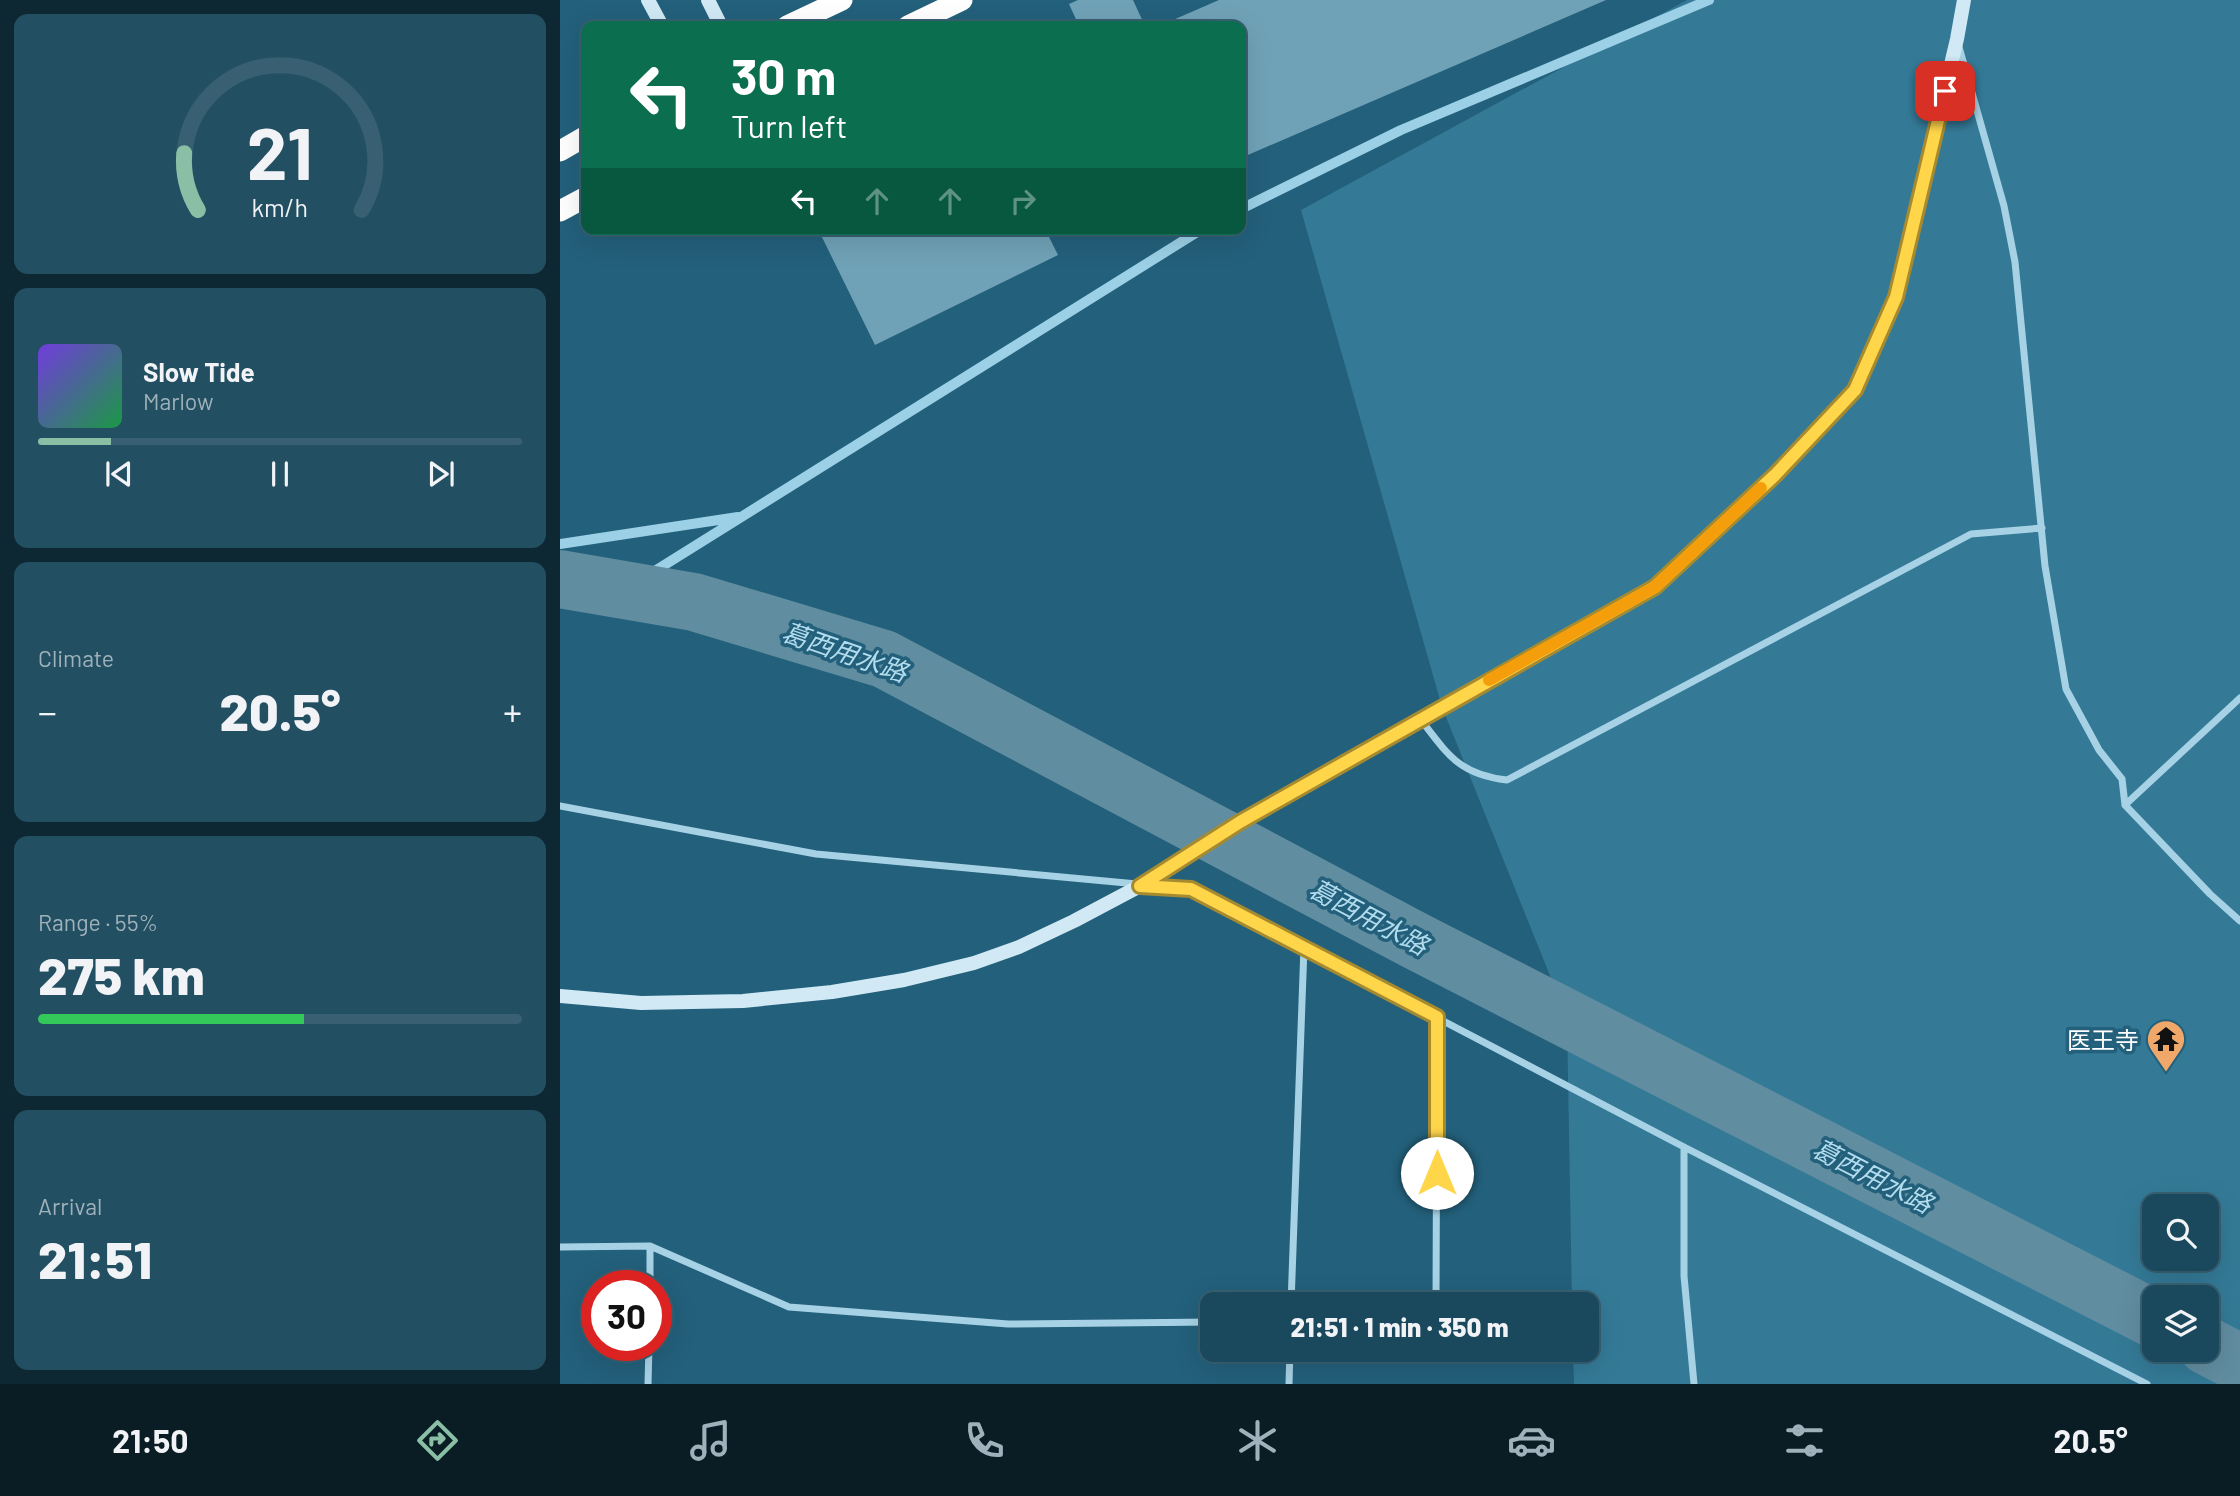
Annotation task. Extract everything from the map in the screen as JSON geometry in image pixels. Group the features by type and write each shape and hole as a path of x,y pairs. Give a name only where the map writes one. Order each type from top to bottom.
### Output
{"highway":[{"path":"798,21 842,0"},
{"path":"918,21 962,0"},
{"path":"560,151 581,139"},
{"path":"560,212 581,200"}],"street":[{"path":"648,0 659,21"},
{"path":"708,0 718,21"},
{"path":"560,996 641,1003 743,1001 832,992 904,980 974,963 1019,947 1140,886 1240,822 1655,587 1775,475 1855,390 1896,297 1964,0"},
{"path":"1957,39 2004,206 2015,262 2045,566 2066,689 2099,750 2122,779 2124,805 2210,894 2240,921"},
{"path":"1420,719 1450,758 1484,778 1507,780 1971,534 2042,528"},
{"path":"2124,805 2240,698"},
{"path":"560,807 816,855 1191,889 1684,1147 2147,1384"},
{"path":"1291,1292 1304,947"},
{"path":"1436,1292 1437,1017"},
{"path":"1684,1147 1684,1276 1693,1384"},
{"path":"560,1247 650,1246 789,1307 1008,1324 1200,1322"},
{"path":"650,1246 650,1270"},
{"path":"648,1384 649,1361"},
{"path":"1289,1384 1290,1362"}],"shaded area":[{"path":"1687,0 2240,0 2240,1384 1574,1384 1573,1362 1599,1362 1599,1292 1572,1292 1567,1018 1442,707 1301,210"}],"building":[{"path":"1078,0 1133,0 1143,21 1077,21 1069,4"},
{"path":"1219,0 1606,0 1246,156 1246,21 1171,21"},
{"path":"821,235 1048,235 1058,255 875,345"}],"waterway":[{"path":"1246,207 1401,130 1709,0"},
{"path":"626,589 1192,235"},
{"path":"560,544 738,517"},
{"name":"葛西用水路","path":"560,579 694,602 884,659 1416,941 2142,1313"},
{"name":"葛西用水路","path":"2219,1352 2240,1363"}],"slow traffic":[{"path":"1489,680 1655,587 1761,488"}],"place":[{"name":"医王寺","path":"2166,1073"}],"route":[{"path":"1437,1173 1437,1017 1191,889 1140,886 1240,822 1655,587 1775,475 1855,390 1896,297 1945,91"}]}
